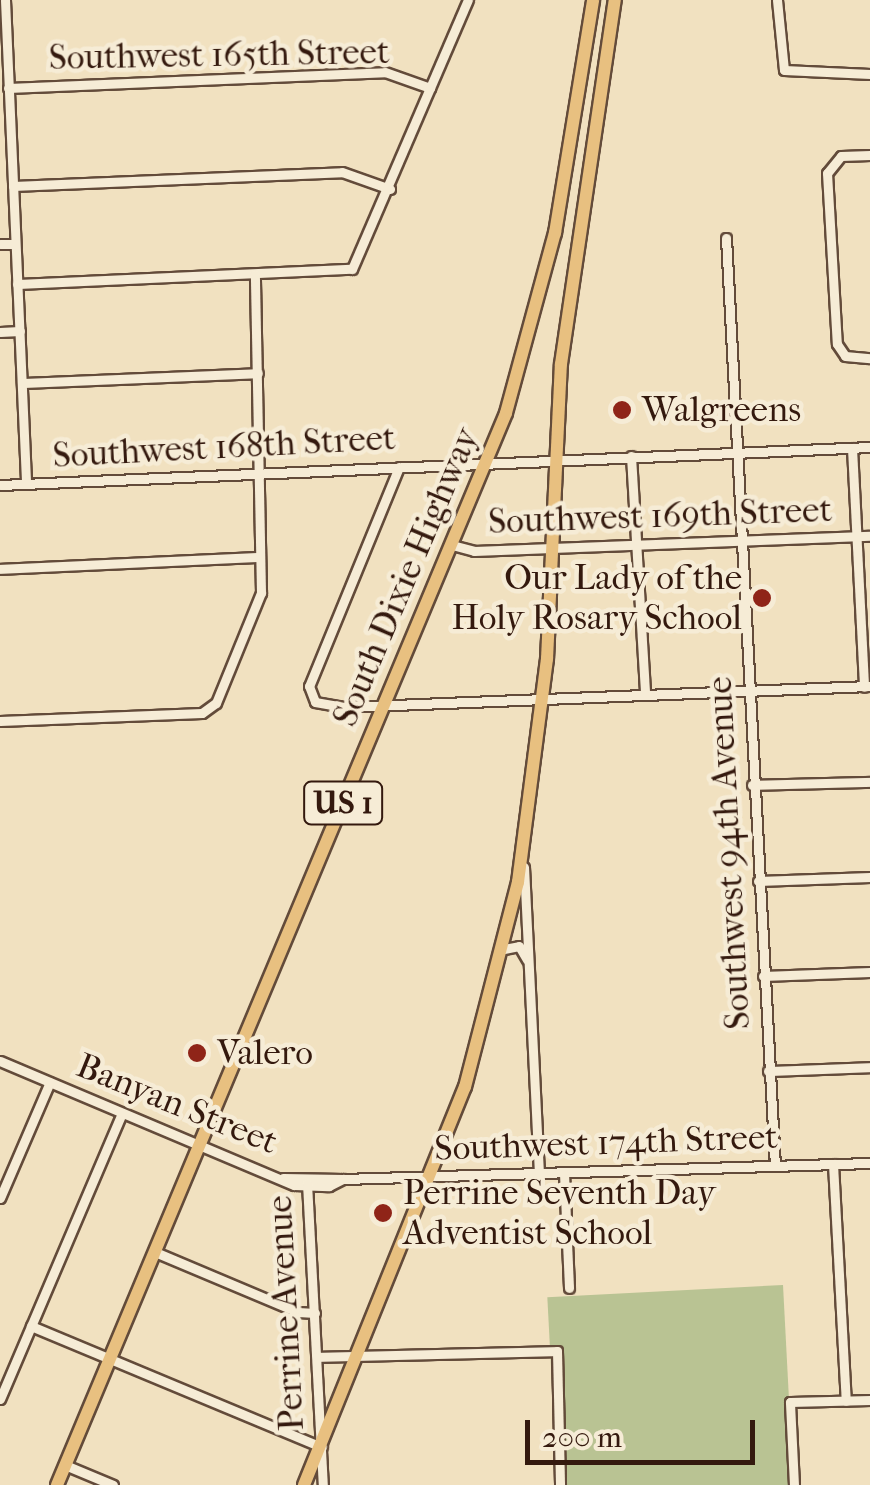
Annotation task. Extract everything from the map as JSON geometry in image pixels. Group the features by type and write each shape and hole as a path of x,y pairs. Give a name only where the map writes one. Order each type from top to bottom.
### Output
{"highway":[{"name":"South Dixie Highway","path":"57,1485 487,462 548,266 592,0"},
{"path":"304,1485 432,1176 504,949 523,854 544,698 554,459 572,270 614,0"},
{"path":"581,58 600,80"},
{"path":"574,109 592,133"},
{"path":"548,266 572,270"}],"street":[{"path":"5,0 4,68 14,186 26,484"},
{"path":"17,284 354,266 468,0"},
{"path":"778,0 787,72 870,74"},
{"name":"Southwest 165th Street","path":"8,88 382,72 430,88"},
{"path":"870,155 833,161 827,173 835,334 845,356 870,358"},
{"path":"0,157 12,156"},
{"path":"14,186 342,172 390,189"},
{"name":"Southwest 94th Avenue","path":"726,238 774,1166"},
{"path":"0,244 16,244"},
{"path":"0,722 206,712 258,603 257,475 262,458 254,274"},
{"path":"0,332 20,331"},
{"path":"22,383 258,373"},
{"name":"Southwest 168th Street","path":"0,485 870,447"},
{"path":"399,467 308,696 344,707 867,686 852,448"},
{"path":"630,456 644,695"},
{"name":"Southwest 169th Street","path":"452,545 474,551 870,536"},
{"path":"0,569 258,557"},
{"path":"752,785 870,782"},
{"path":"523,854 539,1174"},
{"path":"758,881 870,877"},
{"path":"504,949 518,946 528,963"},
{"path":"763,976 870,972"},
{"name":"Banyan Street","path":"0,1060 283,1178 307,1182 343,1179"},
{"path":"768,1070 870,1067"},
{"path":"0,1198 50,1082"},
{"path":"0,1398 122,1113"},
{"name":"Southwest 174th Street","path":"343,1179 870,1162"},
{"path":"833,1164 846,1401"},
{"path":"564,1173 569,1288"},
{"name":"Perrine Avenue","path":"307,1182 323,1485"},
{"path":"155,1252 298,1312 316,1313"},
{"path":"31,1326 322,1447"},
{"path":"316,1357 557,1350 560,1485"},
{"path":"794,1485 790,1402 870,1400"},
{"path":"66,1465 113,1485"}],"green space":[{"path":"783,1285 793,1485 557,1485 547,1297"}],"place":[{"name":"Walgreens","path":"622,410"},
{"name":"Our Lady of the Holy Rosary School","path":"762,598"},
{"name":"Valero","path":"197,1053"},
{"name":"Perrine Seventh Day Adventist School","path":"383,1213"}]}
